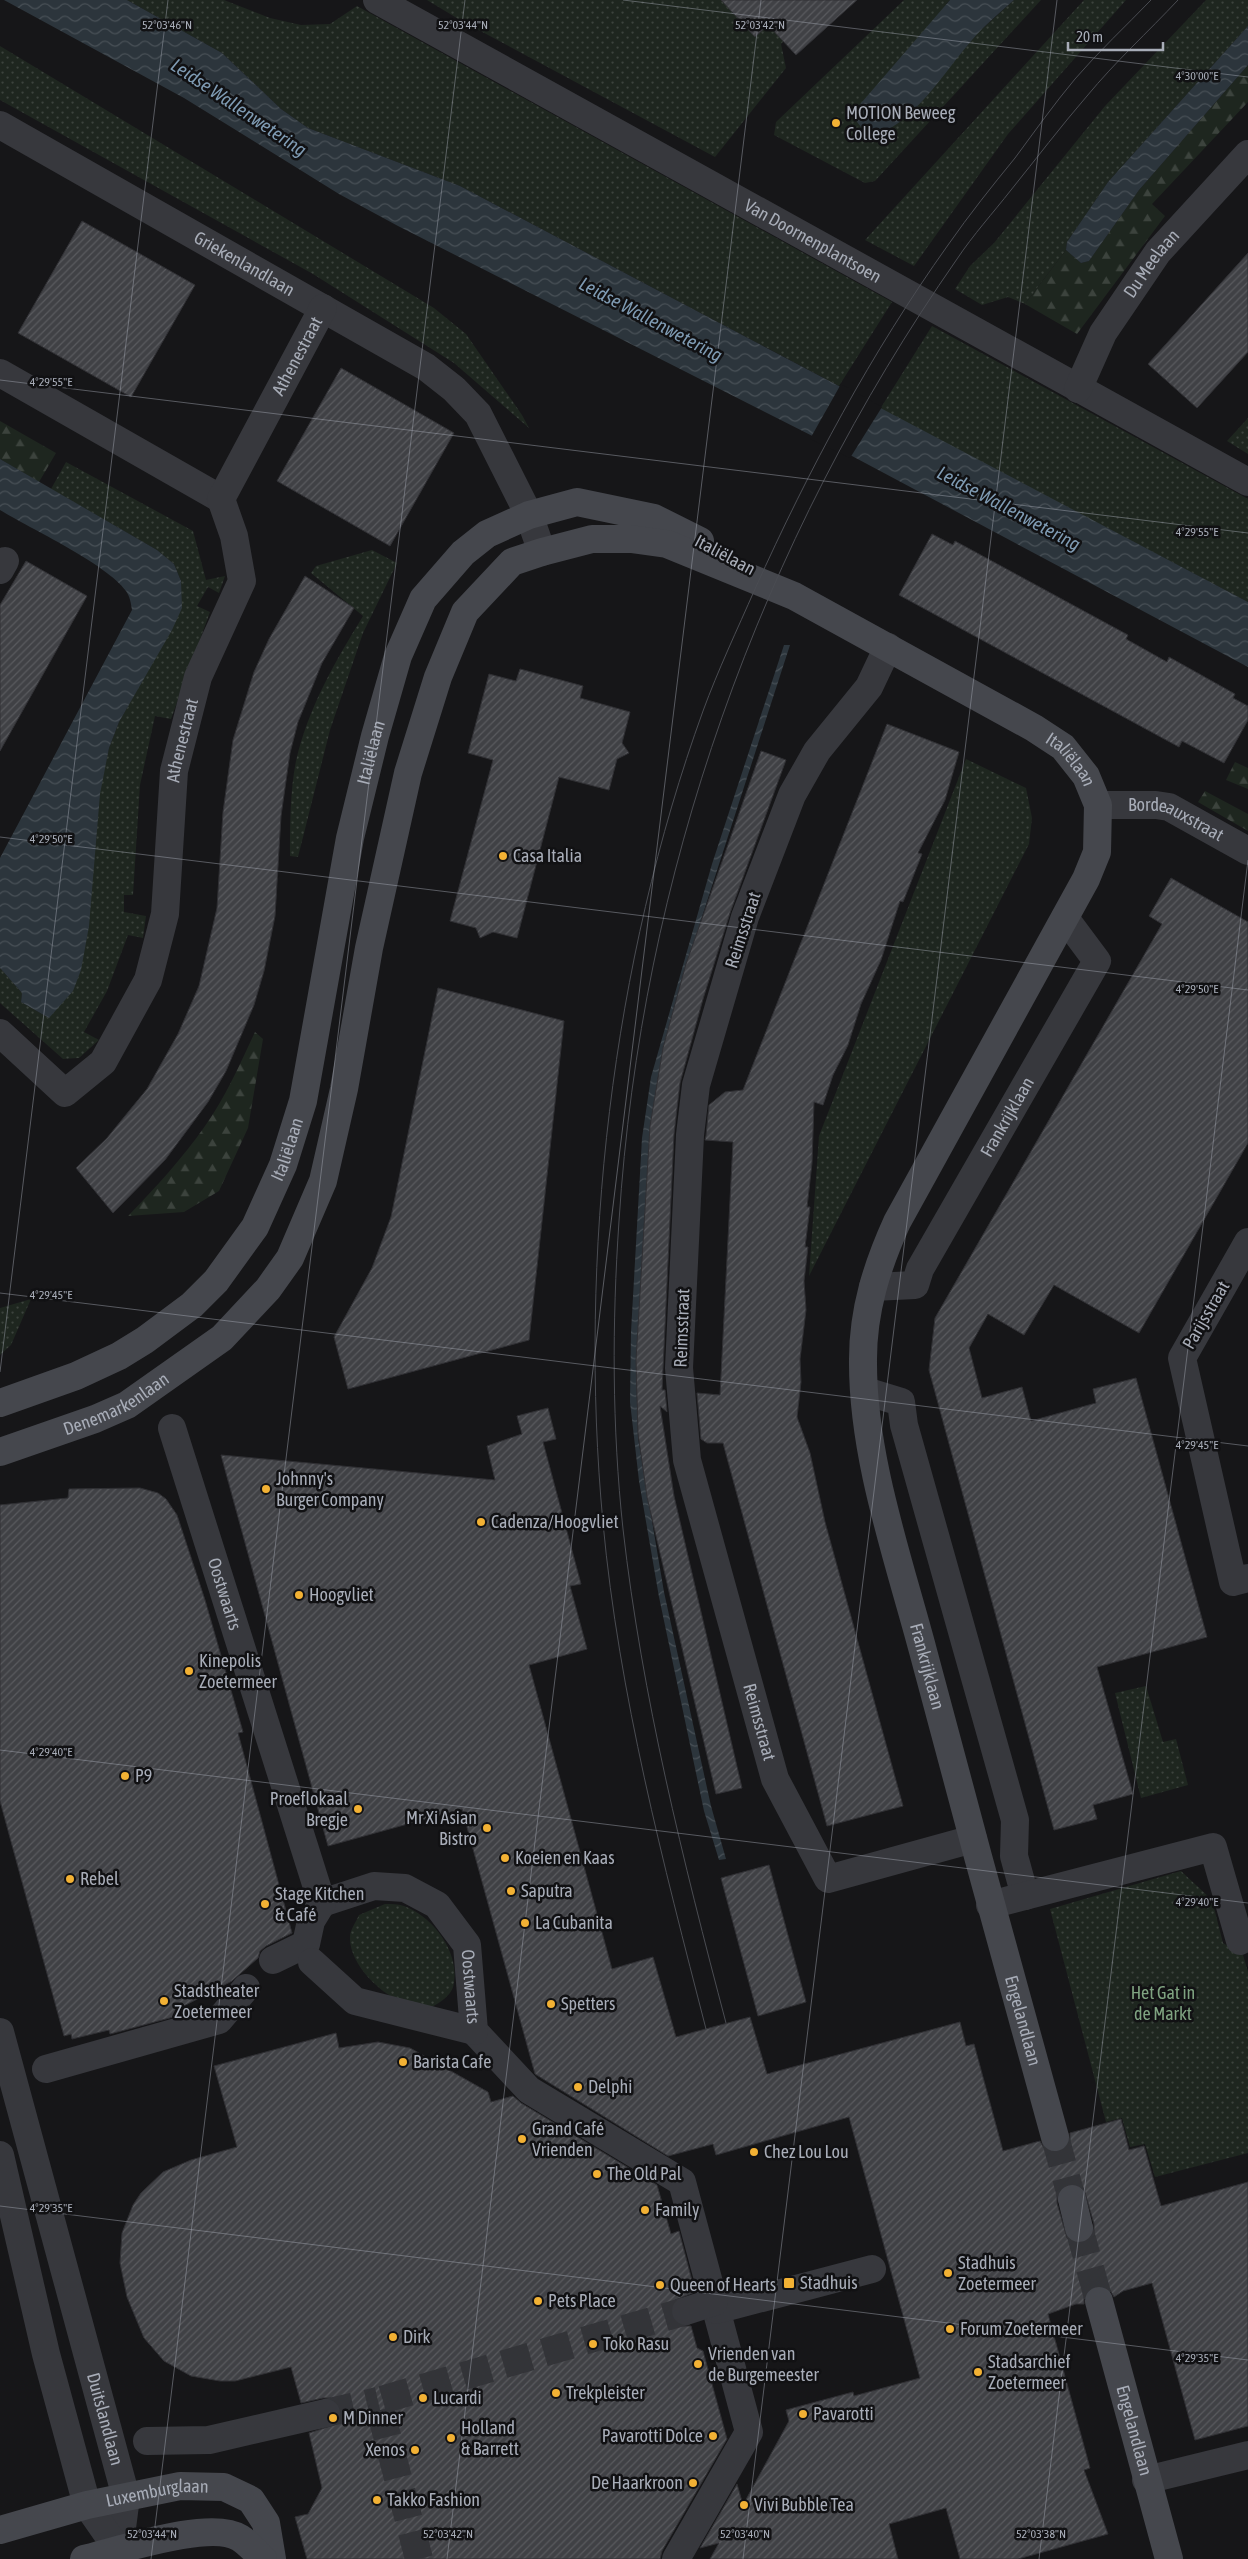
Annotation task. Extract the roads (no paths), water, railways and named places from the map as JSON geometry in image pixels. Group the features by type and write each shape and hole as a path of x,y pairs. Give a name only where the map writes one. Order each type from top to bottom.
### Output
{"street":[{"name":"Van Doornenplantsoen","path":"377,0 1248,482"},
{"name":"Griekenlandlaan","path":"0,125 426,367 460,395 478,414 529,515 542,552"},
{"name":"Du Meelaan","path":"1078,389 1103,334 1158,252 1248,154"},
{"name":"Athenestraat","path":"0,1033 64,1093 103,1062 148,980 165,914 174,771 198,677 242,581 234,536 221,499 322,308"},
{"path":"0,373 221,499"},
{"name":"Italiëlaan","path":"0,1403 76,1376 119,1356 145,1340 192,1305 216,1281 254,1227 283,1165 303,1101 331,937 352,829 375,736 398,656 423,599 463,553 487,534 529,515 577,502 654,518 746,564 794,596 1034,728 1063,747 1086,776 1098,804"},
{"name":"Italiëlaan","path":"222,1338 268,1289 290,1258 323,1181 344,1089 369,948 406,783 438,677 465,612 512,562 592,539 631,539 668,544 794,596"},
{"name":"Reimsstraat","path":"888,647 869,687 817,751 792,795 745,917 709,1036 696,1085 689,1154 679,1368 687,1460 775,1779 828,1879 973,1840"},
{"name":"Bordeauxstraat","path":"1098,804 1169,807 1248,851"},
{"name":"Frankrijklaan","path":"990,1905 870,1448 863,1358 868,1304 879,1262 897,1222 1086,879 1097,852 1098,804"},
{"name":"Frankrijklaan","path":"873,1287 915,1285 920,1268 1097,961 1065,918"},
{"name":"Parijsstraat","path":"1248,1242 1182,1358 1233,1582 1248,1578"},
{"name":"Denemarkenlaan","path":"0,1452 96,1419 126,1405 222,1338"},
{"path":"865,1391 901,1402 904,1425 1015,1820 1014,1856 1025,1896"},
{"name":"Oostwaarts","path":"172,1428 322,1903 374,1886 405,1888 437,1905 467,1945 474,2031 529,2090 682,2182 715,2306"},
{"path":"990,1905 1213,1847 1240,1941"},
{"path":"273,1960 306,1944 311,1921 322,1903"},
{"name":"Engelandlaan","path":"990,1905 1055,2137"},
{"path":"312,1962 355,2001 474,2031"},
{"path":"46,2069 219,2020 246,1988"},
{"name":"Duitslandlaan","path":"0,2032 126,2498 119,2551"},
{"path":"0,2155 46,2354 87,2505 119,2551"},
{"path":"1072,2199 1079,2228"},
{"path":"686,2310 715,2306 872,2269"},
{"name":"Engelandlaan","path":"1099,2301 1146,2480 1169,2559"},
{"path":"676,2559 749,2432 715,2306"},
{"path":"147,2441 209,2440 326,2413"},
{"path":"1146,2480 1248,2455"},
{"name":"Luxemburglaan","path":"0,2530 87,2505 180,2486 224,2486 251,2500 266,2523 272,2559"},
{"path":"84,2559 198,2532 215,2531 239,2537 263,2559"}],"water":[{"name":"Leidse Wallenwetering","path":"4,0 127,0 222,53 281,109 308,128 460,186 1248,602 1248,667 852,456 398,226 339,194 184,98"},
{"path":"950,0 1014,0 982,29 933,89 906,116 891,128 874,137 864,131 854,118 856,109"},
{"path":"1248,26 1248,65 1139,190 1089,261 1081,263 1066,250 1067,242 1108,182"},
{"path":"0,459 157,550 174,564 181,581 182,608 172,630 119,722 109,748 100,794 89,926 81,970 73,991 49,1018 21,1002 22,993 0,968 0,858 132,610 126,591 103,570 0,510"},
{"path":"784,645 790,645 700,923 658,1076 650,1134 636,1367 638,1438 664,1592 711,1806 726,1859 719,1860 704,1811 659,1597 639,1481 630,1402 631,1332 642,1138 651,1077 712,864"}],"tunnel":[{"path":"1055,2137 1072,2199"},
{"path":"1079,2228 1099,2301"},
{"path":"419,2559 378,2401 686,2311"},
{"path":"326,2413 378,2401"}],"tram line":[{"path":"706,2029 674,1904 631,1715 610,1587 603,1523 596,1422 595,1319 600,1215 610,1111 625,1008 645,906 672,807 709,696 776,544 843,412 893,327 964,223 1075,79 1151,0"},
{"path":"726,2023 694,1901 653,1716 631,1592 619,1491 614,1375 619,1221 632,1092 653,965 683,840 722,717 769,597 824,481 887,368 963,250 1098,83 1178,0"}],"place":[{"name":"MOTION Beweeg College","path":"836,123"},
{"name":"Casa Italia","path":"503,856"},
{"name":"Johnny's Burger Company","path":"266,1489"},
{"name":"Cadenza/Hoogvliet","path":"481,1522"},
{"name":"Hoogvliet","path":"299,1595"},
{"name":"Kinepolis Zoetermeer","path":"189,1671"},
{"name":"P9","path":"125,1776"},
{"name":"Proeflokaal Bregje","path":"358,1809"},
{"name":"Mr Xi Asian Bistro","path":"487,1828"},
{"name":"Koeien en Kaas","path":"505,1858"},
{"name":"Rebel","path":"70,1879"},
{"name":"Saputra","path":"511,1891"},
{"name":"Stage Kitchen & Café","path":"265,1904"},
{"name":"La Cubanita","path":"525,1923"},
{"name":"Stadstheater Zoetermeer","path":"164,2001"},
{"name":"Spetters","path":"551,2004"},
{"name":"Barista Cafe","path":"403,2062"},
{"name":"Delphi","path":"578,2087"},
{"name":"Grand Café Vrienden","path":"522,2139"},
{"name":"Chez Lou Lou","path":"754,2152"},
{"name":"The Old Pal","path":"597,2174"},
{"name":"Family","path":"645,2210"},
{"name":"Stadhuis Zoetermeer","path":"948,2273"},
{"name":"Stadhuis","path":"789,2283"},
{"name":"Queen of Hearts","path":"660,2285"},
{"name":"Pets Place","path":"538,2301"},
{"name":"Forum Zoetermeer","path":"950,2329"},
{"name":"Dirk","path":"393,2337"},
{"name":"Toko Rasu","path":"593,2344"},
{"name":"Vrienden van de Burgemeester","path":"698,2364"},
{"name":"Stadsarchief Zoetermeer","path":"978,2372"},
{"name":"Trekpleister","path":"556,2393"},
{"name":"Lucardi","path":"423,2398"},
{"name":"Pavarotti","path":"803,2414"},
{"name":"M Dinner","path":"333,2418"},
{"name":"Pavarotti Dolce","path":"713,2436"},
{"name":"Holland & Barrett","path":"451,2438"},
{"name":"Xenos","path":"415,2450"},
{"name":"De Haarkroon","path":"693,2483"},
{"name":"Takko Fashion","path":"377,2500"},
{"name":"Vivi Bubble Tea","path":"744,2505"}],"park label":[{"name":"Het Gat in de Markt","path":"1163,2004"}]}
